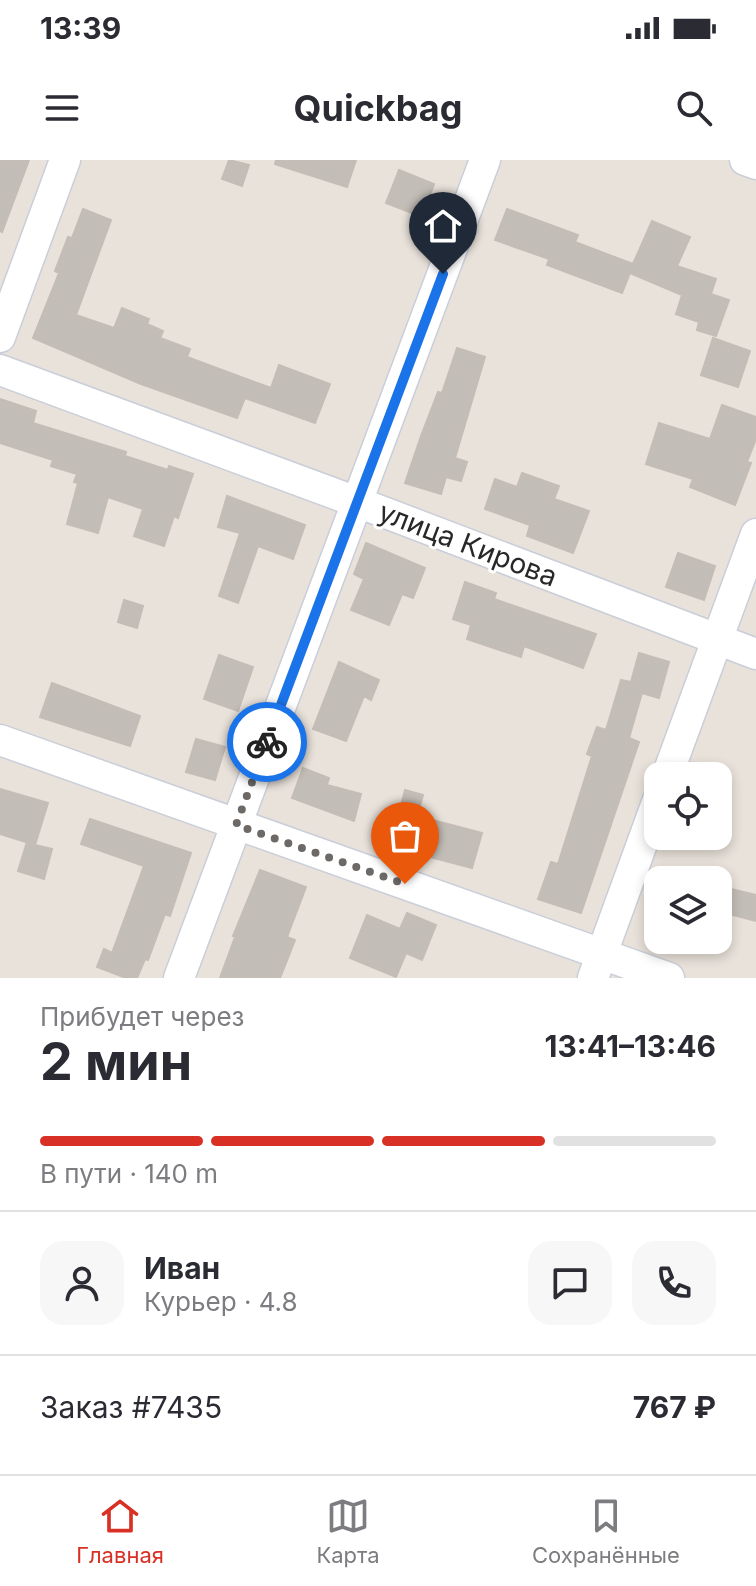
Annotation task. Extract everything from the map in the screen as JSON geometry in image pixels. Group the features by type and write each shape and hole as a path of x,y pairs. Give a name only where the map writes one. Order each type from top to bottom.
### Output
{"street":[{"path":"0,337 65,160"},
{"path":"179,978 485,160"},
{"path":"745,160 756,164"},
{"name":"улица Кирова","path":"0,370 756,654"},
{"path":"672,762 756,534"},
{"path":"0,740 236,825 597,966 669,978"},
{"path":"597,966 644,838"}],"building":[{"path":"0,160 29,160 2,232 0,231"},
{"path":"229,160 249,165 242,186 222,179"},
{"path":"276,160 356,160 347,187 275,164"},
{"path":"399,170 434,184 422,217 386,203"},
{"path":"83,209 111,220 76,315 114,328 122,308 149,319 147,324 163,331 160,338 190,349 187,357 271,388 279,365 330,384 315,423 245,398 237,418 141,384 33,338 59,273 55,271 68,237 72,238"},
{"path":"507,209 578,235 575,242 633,264 652,221 690,237 677,266 716,279 711,294 729,300 716,336 697,330 699,322 676,314 682,295 630,273 622,293 547,265 549,259 495,240"},
{"path":"713,338 750,351 738,387 701,375"},
{"path":"457,348 485,357 455,458 467,462 461,481 446,477 441,494 405,483"},
{"path":"0,399 36,411 33,423 126,452 125,456 168,470 169,466 193,474 178,518 174,516 164,546 134,536 143,509 108,497 98,533 67,524 78,483 74,482 77,474 51,466 53,460 0,443"},
{"path":"722,405 756,417 756,439 747,462 751,463 735,505 690,487 693,479 646,464 659,423 710,439"},
{"path":"522,473 559,486 554,499 589,511 573,553 527,536 530,525 485,509 495,479 517,487"},
{"path":"227,496 305,525 293,559 258,546 238,603 219,596 240,533 218,527"},
{"path":"366,543 425,568 413,598 402,594 389,625 351,610 364,579 354,574"},
{"path":"678,553 715,566 704,600 666,587"},
{"path":"465,582 496,593 494,599 596,634 583,668 524,646 521,657 467,639 471,625 453,619"},
{"path":"124,600 143,606 137,628 118,622"},
{"path":"639,653 669,662 659,698 642,693 629,738 639,742 581,913 538,899 551,862 558,864 592,756 587,754 597,727 606,730 621,680 631,682"},
{"path":"219,655 253,667 238,711 204,699"},
{"path":"339,662 379,680 371,700 364,696 346,741 313,729"},
{"path":"52,683 140,716 130,746 40,717"},
{"path":"196,739 225,747 215,780 186,772"},
{"path":"303,768 329,778 327,785 361,794 354,821 292,798"},
{"path":"0,789 48,803 35,845 52,849 44,879 18,871 27,842 0,834"},
{"path":"405,790 423,795 417,816 482,833 472,868 411,852 410,857 389,851"},
{"path":"90,819 191,853 170,916 165,914 148,960 145,959 137,978 126,978 97,967 104,949 112,953 144,866 81,844"},
{"path":"260,870 306,887 287,937 295,940 280,978 220,978 233,936"},
{"path":"732,889 756,895 756,921 732,915"},
{"path":"407,913 436,925 422,960 406,953 396,977 350,958 367,915 400,929"}],"way so far":[{"path":"267,742 236,825 405,884"}],"route":[{"path":"267,742 443,274"}]}
